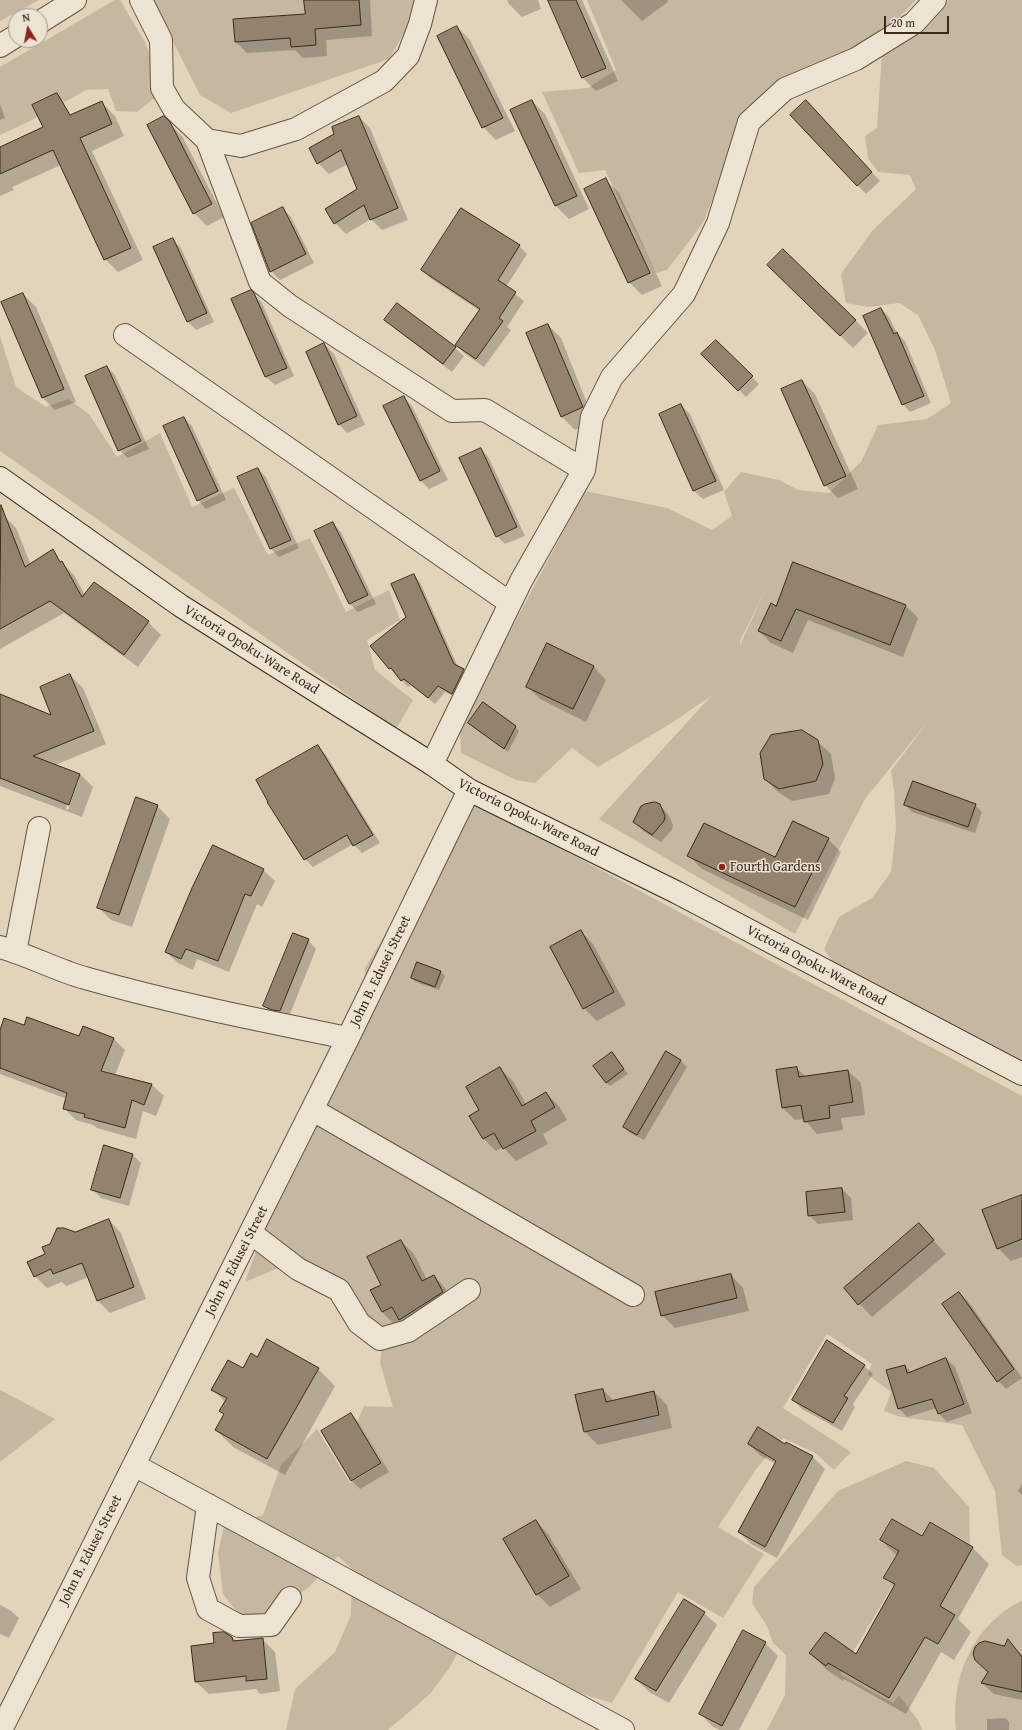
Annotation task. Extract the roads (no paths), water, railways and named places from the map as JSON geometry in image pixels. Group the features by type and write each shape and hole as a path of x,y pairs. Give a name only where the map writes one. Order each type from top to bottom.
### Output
{"street":[{"path":"48,17 76,0"},
{"path":"141,0 160,40 162,88 174,109 207,140 260,282 290,306 452,412 485,410 584,470"},
{"path":"207,140 241,146 296,129 384,82 408,56 420,24 426,0"},
{"path":"432,764 521,581 584,470 592,417 612,377 684,294 718,223 749,122 785,89 856,59 914,24 935,0"},
{"path":"125,335 510,603"},
{"name":"Victoria Opoku-Ware Road","path":"0,478 181,606 432,764 469,790 676,892 1022,1074"},
{"name":"John B. Edusei Street","path":"1,1730 313,1110 469,790"},
{"path":"39,828 8,949 84,978 179,1003 348,1038"},
{"path":"313,1110 634,1295"},
{"path":"251,1233 298,1269 339,1290 359,1323 380,1338 408,1332 468,1290"},
{"path":"134,1465 623,1730"},
{"path":"208,1505 198,1578 208,1609 239,1626 272,1625 290,1598"}],"place":[{"name":"Fourth Gardens","path":"722,867"}]}
